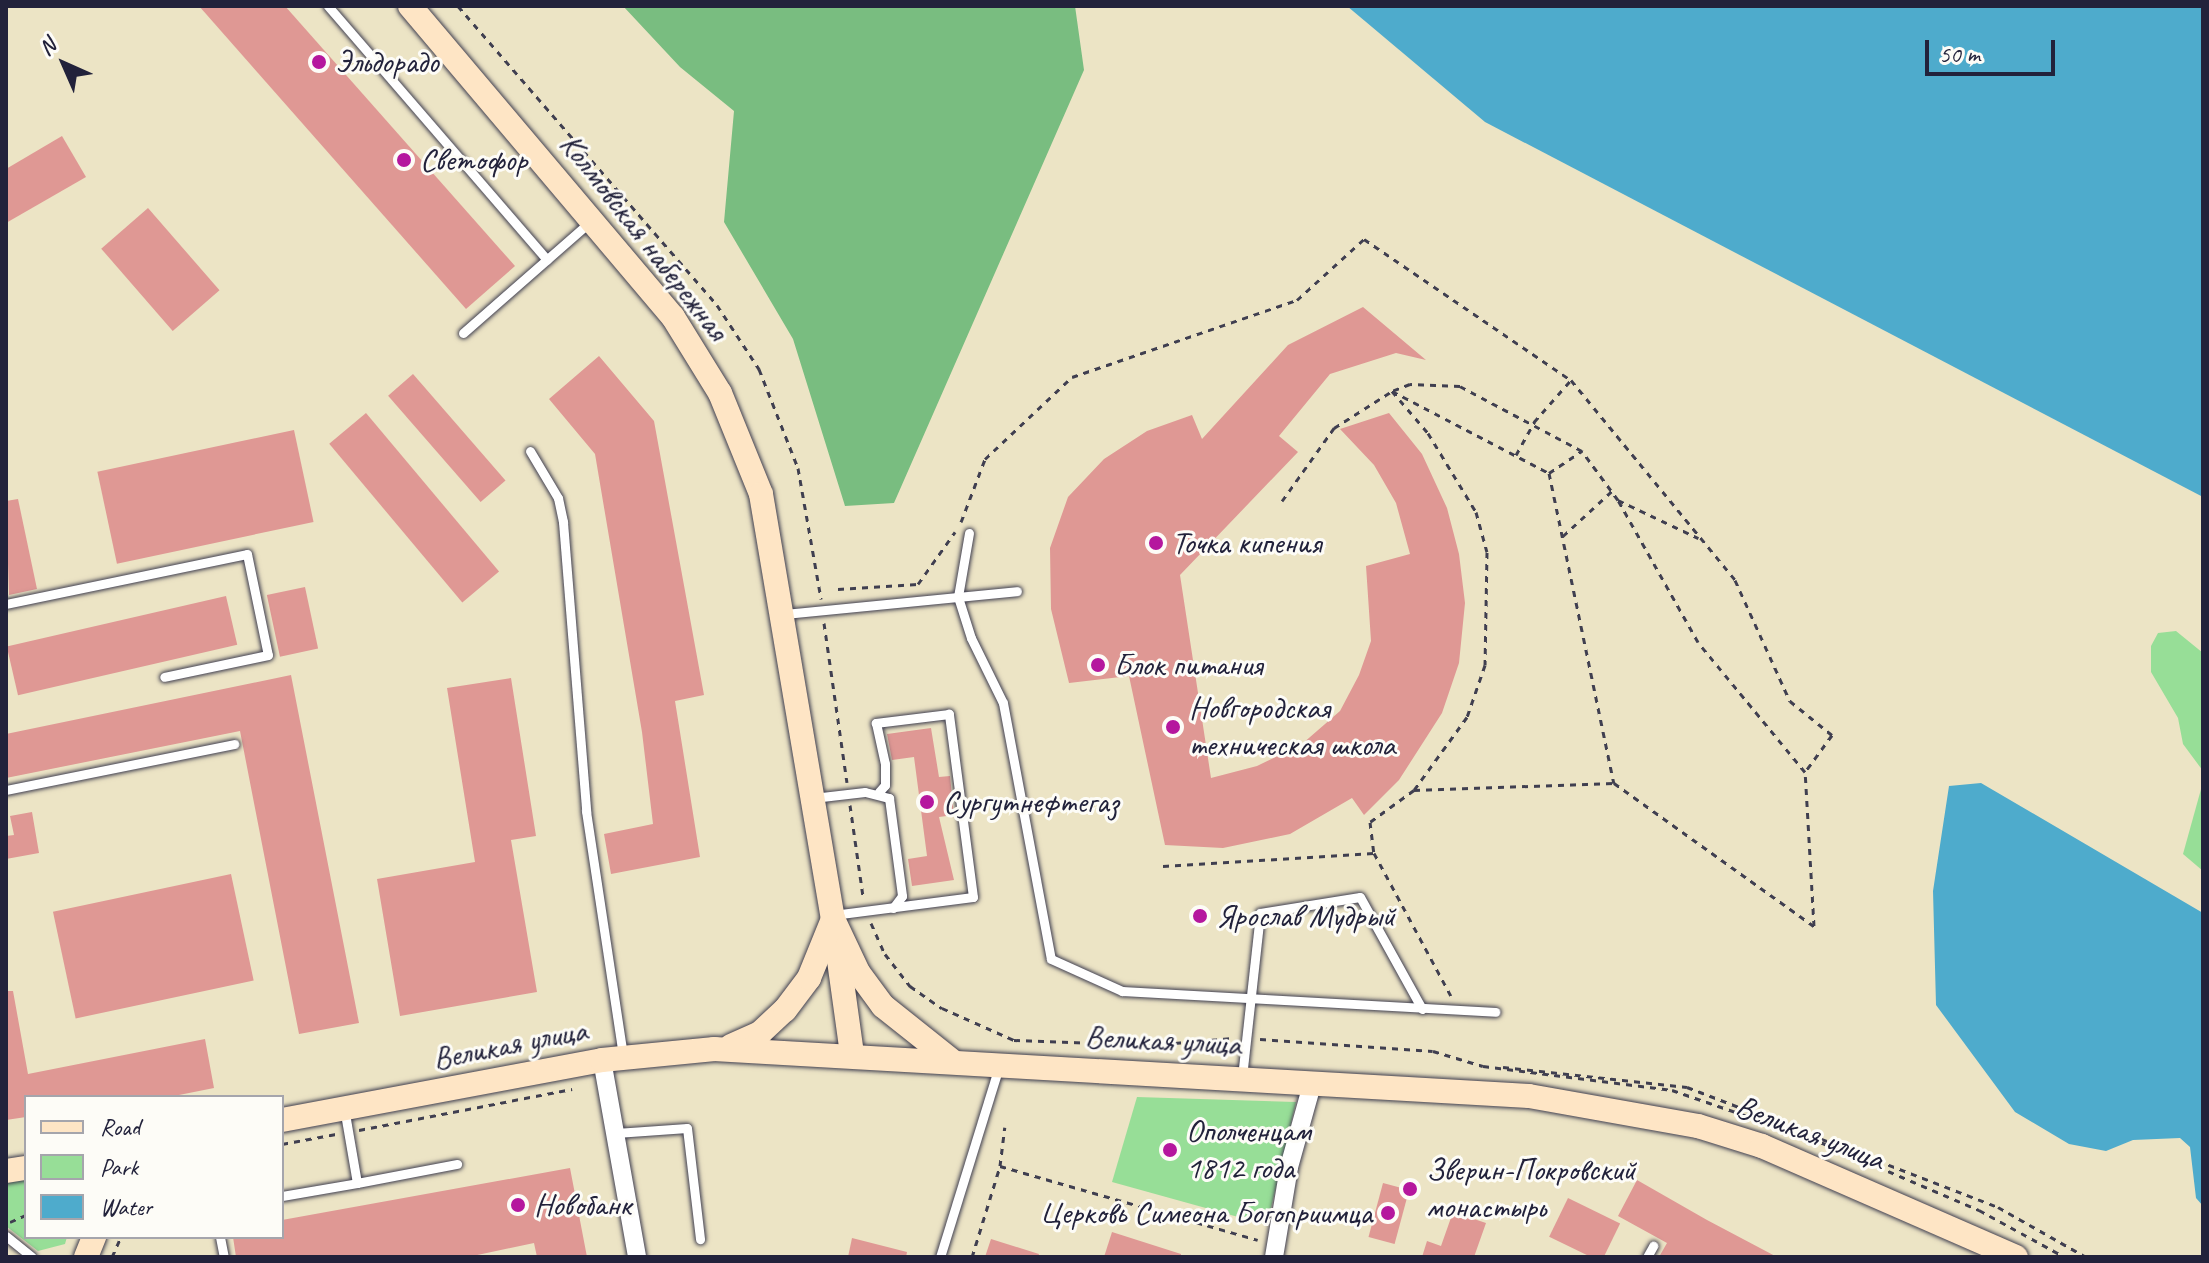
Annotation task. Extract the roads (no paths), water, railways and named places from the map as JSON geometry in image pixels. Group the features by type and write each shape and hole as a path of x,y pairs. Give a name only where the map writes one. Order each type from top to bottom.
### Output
{"main road":[{"name":"Колмовская набережная","path":"410,6 673,317 720,393 761,494 784,614 852,1054"},
{"path":"714,1049 743,1042 775,1022 809,978 832,917"},
{"path":"832,917 878,999 951,1060"},
{"name":"Великая улица","path":"284,1120 346,1120 613,1058 714,1049 1000,1062 1529,1096 1698,1126 1845,1178 2016,1257"}],"street":[{"path":"613,1058 616,1133 637,1257"},
{"path":"1274,1251 1313,1081"}],"lane":[{"path":"328,6 547,260"},
{"path":"463,333 592,219"},
{"path":"530,451 558,498 563,522 586,811 613,1058"},
{"path":"969,533 958,597 971,638 1003,703 1051,959 1122,991 1495,1012"},
{"path":"6,604 247,554 268,655 164,677"},
{"path":"784,614 1017,591"},
{"path":"832,917 973,897 949,714 876,723 885,764 885,785 879,792"},
{"path":"6,790 234,744"},
{"path":"813,798 879,792 889,798 902,896 893,908"},
{"path":"1242,1077 1260,913 1360,897 1422,1009"},
{"path":"940,1257 1000,1062"},
{"path":"346,1120 357,1183"},
{"path":"616,1133 687,1128 700,1239"},
{"path":"284,1196 457,1164"},
{"path":"6,1236 32,1257"},
{"path":"1647,1257 1653,1246"}],"water":[{"path":"1347,6 2203,6 2203,497 1485,122"},
{"path":"1981,783 2203,913 2203,1206 2196,1198 2190,1147 2180,1138 2133,1140 2106,1151 2069,1144 2015,1112 1936,1005 1933,891 1949,786"}],"place":[{"name":"Эльдорадо","path":"319,62"},
{"name":"Светофор","path":"404,160"},
{"name":"Точка кипения","path":"1156,543"},
{"name":"Блок питания","path":"1098,665"},
{"name":"Новгородская техническая школа","path":"1173,727"},
{"name":"Сургутнефтегаз","path":"927,802"},
{"name":"Ярослав Мудрый","path":"1200,916"},
{"name":"Ополченцам 1812 года","path":"1170,1150"},
{"name":"Зверин-Покровский монастырь","path":"1410,1189"},
{"name":"Новобанк","path":"518,1205"},
{"name":"Церковь Симеона Богоприимца","path":"1388,1213"}]}
